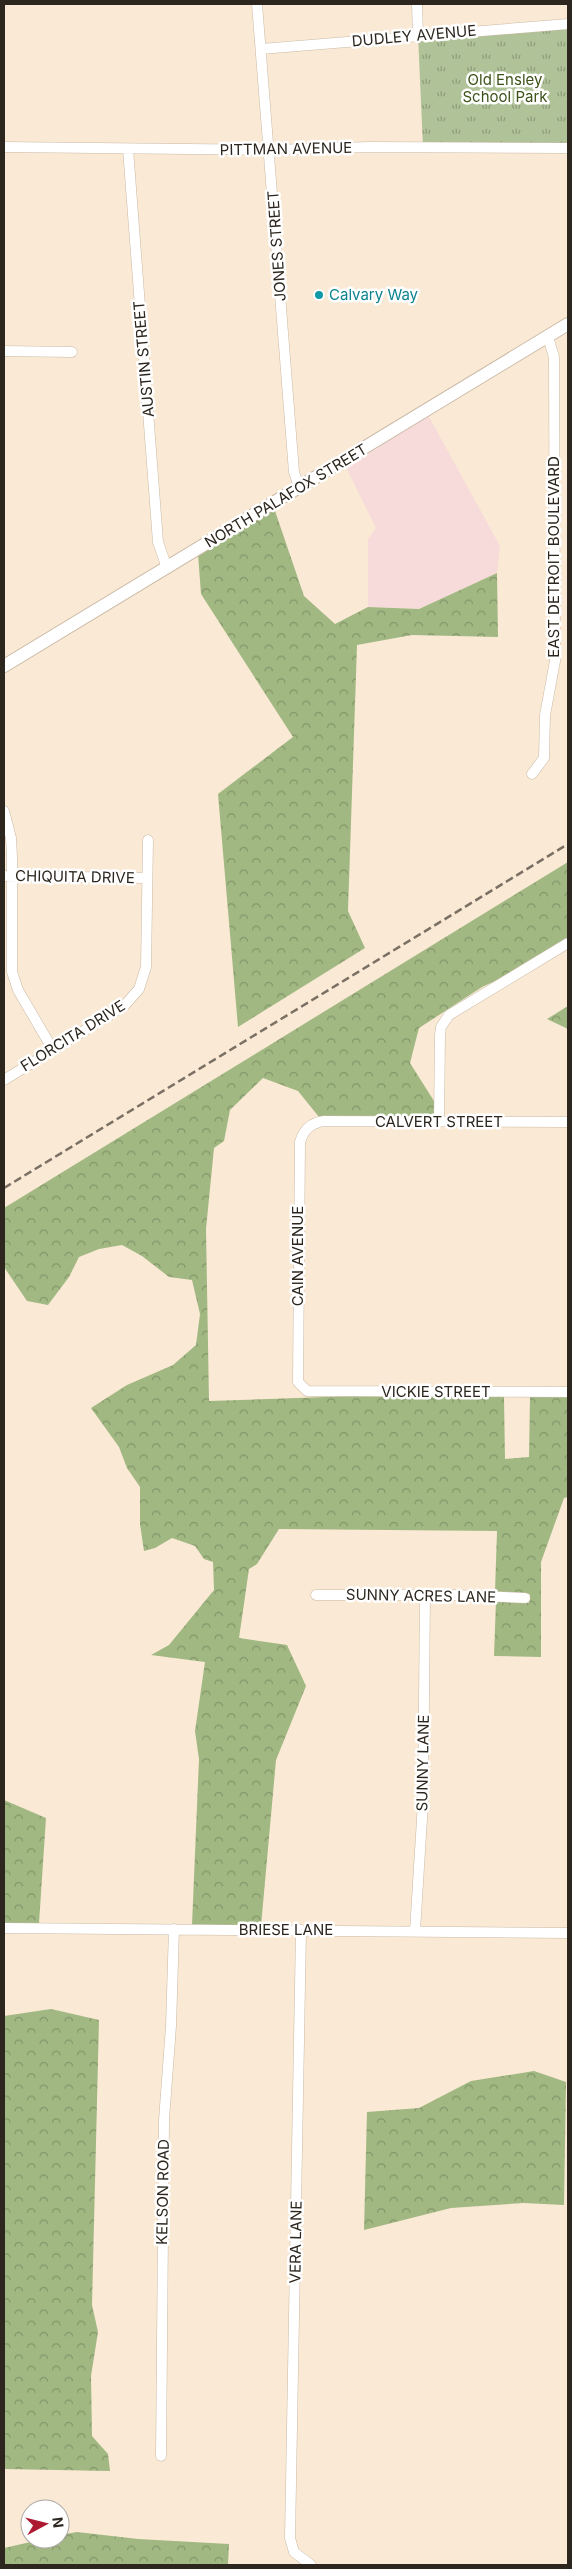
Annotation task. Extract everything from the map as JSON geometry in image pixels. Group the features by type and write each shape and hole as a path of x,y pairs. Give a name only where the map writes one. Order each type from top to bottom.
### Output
{"main road":[{"name":"NORTH PALAFOX STREET","path":"4,666 568,324"}],"street":[{"name":"JONES STREET","path":"257,4 294,472 299,488"},
{"path":"417,4 418,35"},
{"name":"DUDLEY AVENUE","path":"261,49 568,24"},
{"name":"PITTMAN AVENUE","path":"4,147 270,150 371,147 568,148"},
{"name":"AUSTIN STREET","path":"128,149 158,542 167,568"},
{"name":"EAST DETROIT BOULEVARD","path":"532,774 544,758 545,715 555,661 554,357 548,337"},
{"path":"4,351 72,352"},
{"path":"4,811 11,838 8,875 12,972 18,990 53,1050"},
{"name":"FLORCITA DRIVE","path":"4,1080 124,1006 139,989 146,967 148,840"},
{"name":"CHIQUITA DRIVE","path":"8,875 147,878"},
{"path":"439,1122 440,1034 444,1021 449,1015 568,944"},
{"name":"CALVERT STREET","path":"311,1125 324,1121 568,1122"},
{"name":"CAIN AVENUE","path":"303,1389 298,1382 298,1170 300,1142 305,1130 311,1125"},
{"name":"VICKIE STREET","path":"303,1389 568,1392"},
{"name":"SUNNY ACRES LANE","path":"316,1594 525,1598"},
{"name":"SUNNY LANE","path":"415,1931 423,1803 425,1595"},
{"name":"BRIESE LANE","path":"4,1928 568,1933"},
{"name":"KELSON ROAD","path":"161,2456 164,2120 170,2056 174,1929"},
{"name":"VERA LANE","path":"301,1930 290,2538 294,2552 311,2565"}],"shaded area":[{"path":"428,415 500,546 497,573 419,609 368,607 368,539 376,528 345,465"}],"green space":[{"name":"Old Ensley School Park","path":"568,24 568,148 423,147 418,35"},
{"path":"274,508 304,596 335,624 368,607 419,609 497,573 498,637 412,635 357,645 348,911 365,948 238,1027 218,794 293,737 201,594 198,554"},
{"path":"568,862 568,938 508,975 482,987 419,1028 410,1063 434,1101 434,1117 319,1117 298,1091 263,1078 230,1110 224,1141 214,1148 206,1229 209,1401 354,1396 504,1397 505,1459 529,1457 530,1397 568,1397 568,1497 564,1498 541,1562 541,1657 494,1656 496,1601 529,1603 530,1594 495,1592 497,1531 279,1529 257,1564 249,1569 239,1638 287,1645 306,1686 276,1760 261,1926 192,1925 199,1759 195,1731 205,1662 151,1655 169,1645 214,1590 213,1562 204,1559 195,1546 172,1538 155,1548 144,1551 140,1524 140,1487 127,1468 119,1447 91,1408 127,1385 173,1365 196,1345 200,1314 192,1280 169,1277 142,1256 122,1245 99,1249 79,1257 69,1277 48,1305 27,1301 4,1267 4,1208"},
{"path":"568,1006 568,1029 547,1019"},
{"path":"4,1800 46,1818 39,1923 4,1923"},
{"path":"51,2009 99,2020 92,2305 98,2332 91,2376 92,2436 108,2454 110,2471 4,2469 4,2016"},
{"path":"534,2071 566,2082 564,2205 524,2203 451,2208 364,2230 367,2112 419,2108 471,2081"},
{"path":"77,2532 138,2539 229,2544 228,2565 4,2565 4,2548 20,2544 20,2549 70,2549 70,2533"}],"railway":[{"path":"4,1188 568,844"}],"place":[{"name":"Calvary Way","path":"319,295"}]}
